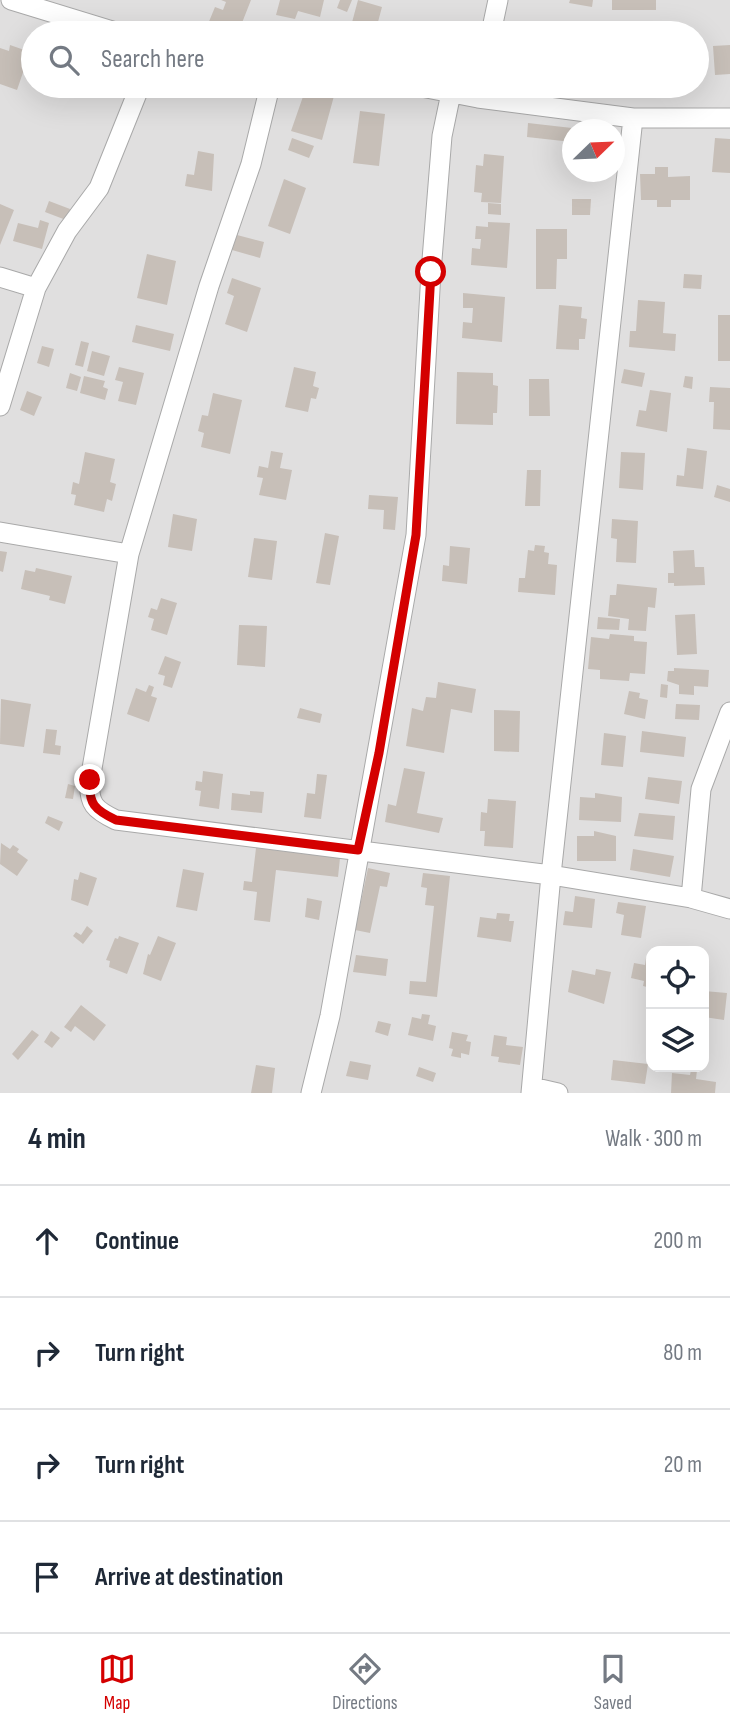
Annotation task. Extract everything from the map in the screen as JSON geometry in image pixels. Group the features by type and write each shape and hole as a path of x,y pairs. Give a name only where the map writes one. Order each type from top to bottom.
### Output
{"street":[{"path":"10,0 79,21"},
{"path":"494,21 498,0"},
{"path":"0,406 36,288 67,231 99,188 135,98"},
{"path":"267,98 251,164 209,286 129,554 90,780 89,797 95,810 116,820 551,875 691,898 730,909"},
{"path":"311,1093 330,1016 358,850 384,726 416,535 431,272 442,136 450,98"},
{"path":"515,98 633,118 730,118"},
{"path":"558,1093 531,1090 551,875 633,118"},
{"path":"0,277 36,288"},
{"path":"0,532 129,554"},
{"path":"691,898 701,789 730,712"}],"shaded area":[{"path":"0,0 730,0 730,1093 0,1093"}],"building":[{"path":"221,0 251,0 243,21 209,21 215,7 223,10 226,2"},
{"path":"280,0 324,0 320,17 298,11 295,19 276,15"},
{"path":"340,0 352,0 347,12 337,8"},
{"path":"358,0 382,7 378,21 352,21"},
{"path":"570,0 593,0 592,7 569,3"},
{"path":"612,0 656,0 656,10 612,10"},
{"path":"10,45 21,49 21,78 17,90 0,84 0,48 9,51"},
{"path":"730,45 730,74 715,75 713,46"},
{"path":"303,98 333,98 322,140 291,131"},
{"path":"360,111 385,114 379,166 353,163"},
{"path":"528,123 562,127 562,141 527,137"},
{"path":"292,138 314,146 309,158 288,150"},
{"path":"715,138 730,139 730,173 712,172"},
{"path":"198,151 214,154 212,191 185,186 187,174 194,175"},
{"path":"484,154 504,156 501,203 481,202 482,193 474,192 476,165 483,166"},
{"path":"655,167 668,167 668,177 690,176 690,200 671,200 671,207 657,207 657,200 641,200 640,174 655,174"},
{"path":"284,179 306,188 290,234 268,226"},
{"path":"572,199 591,199 590,215 572,215"},
{"path":"49,201 70,209 66,220 45,212"},
{"path":"488,203 501,204 501,215 488,214"},
{"path":"0,204 14,210 0,245"},
{"path":"40,220 49,223 42,249 13,241 18,223 38,228"},
{"path":"488,222 510,223 507,268 471,265 472,248 480,249 481,239 475,239 476,226 488,227"},
{"path":"536,229 567,229 567,259 557,259 556,289 536,289"},
{"path":"237,235 264,242 260,258 232,250"},
{"path":"147,254 176,261 167,305 137,298"},
{"path":"684,274 702,275 701,289 683,288"},
{"path":"232,278 261,288 247,332 225,324 234,296 227,293"},
{"path":"463,293 505,297 502,342 462,338 463,322 472,323 473,308 463,308"},
{"path":"638,300 665,302 663,333 676,334 675,351 629,347 630,331 636,331"},
{"path":"559,305 582,307 581,318 587,319 585,339 579,339 579,350 556,349"},
{"path":"718,315 730,315 730,361 718,361"},
{"path":"136,325 174,334 170,351 132,342"},
{"path":"81,341 89,343 83,367 75,365"},
{"path":"42,346 54,349 49,367 37,363"},
{"path":"92,351 110,356 104,376 87,371"},
{"path":"119,367 144,373 136,405 118,401 123,382 115,380"},
{"path":"294,367 316,372 313,386 319,388 316,399 311,398 308,412 285,407"},
{"path":"624,369 645,373 642,387 621,383"},
{"path":"457,372 493,373 493,385 498,386 497,413 493,413 493,425 456,424"},
{"path":"70,373 81,377 77,391 66,388"},
{"path":"84,376 105,381 103,387 108,389 105,400 80,393"},
{"path":"685,376 693,377 692,389 683,387"},
{"path":"529,379 549,379 550,416 529,416"},
{"path":"710,387 730,388 730,430 713,429 714,402 709,402"},
{"path":"650,390 671,393 667,432 636,426 639,410 646,411"},
{"path":"27,391 42,397 34,416 20,410"},
{"path":"213,393 242,400 230,454 201,447 204,433 198,431 202,415 208,416"},
{"path":"687,448 707,451 703,489 676,486 677,475 684,476"},
{"path":"271,451 283,453 280,468 292,470 286,500 259,495 263,478 257,477 259,466 268,468"},
{"path":"85,452 115,459 110,482 116,484 112,501 107,499 104,512 74,505 76,495 71,494 73,482 79,484"},
{"path":"621,452 645,453 643,490 619,488"},
{"path":"527,470 541,470 540,506 525,506"},
{"path":"717,485 730,489 730,502 714,497"},
{"path":"369,495 398,497 395,530 383,529 384,510 368,509"},
{"path":"173,514 197,519 192,551 168,547"},
{"path":"612,519 638,521 636,563 616,562 617,539 611,538"},
{"path":"325,533 339,536 330,585 316,583"},
{"path":"254,538 277,541 272,580 248,577"},
{"path":"535,545 545,546 544,552 549,553 548,564 557,565 555,595 518,592 519,578 525,578 528,550 534,551"},
{"path":"450,546 470,548 467,584 442,581 443,565 449,566"},
{"path":"694,550 695,567 704,567 705,585 674,586 674,583 668,583 668,573 674,573 673,551"},
{"path":"0,551 7,552 3,572 0,571"},
{"path":"36,568 72,576 65,604 49,600 50,596 21,589 25,570 35,572"},
{"path":"617,584 657,588 655,608 648,607 646,631 628,630 629,619 608,616 610,595 616,595"},
{"path":"161,598 177,603 167,635 151,630 154,619 148,617 151,608 157,610"},
{"path":"695,614 697,654 677,655 675,615"},
{"path":"598,617 620,619 619,630 597,629"},
{"path":"239,625 267,626 265,667 237,665"},
{"path":"610,634 634,636 634,641 647,642 645,674 630,673 629,681 600,679 600,670 588,669 591,637 609,639"},
{"path":"165,656 181,662 172,688 163,685 165,676 158,674"},
{"path":"674,668 709,670 708,687 694,686 694,695 679,694 679,685 667,681 668,671 674,671"},
{"path":"438,682 476,689 472,713 451,709 444,753 406,746 412,708 423,711 426,697 436,698"},
{"path":"661,684 668,685 667,698 660,697"},
{"path":"149,685 154,687 151,696 157,698 149,722 127,714 136,688 146,692"},
{"path":"629,691 640,693 639,698 648,700 645,719 624,714"},
{"path":"1,699 31,704 24,747 0,744"},
{"path":"676,704 700,705 699,720 675,719"},
{"path":"300,708 322,714 320,723 297,718"},
{"path":"494,710 520,711 519,752 494,751"},
{"path":"46,729 57,730 55,745 61,746 60,755 43,753"},
{"path":"642,731 686,737 684,757 640,752"},
{"path":"604,733 626,736 623,767 601,765"},
{"path":"404,768 425,772 417,813 443,818 439,833 385,822 388,804 396,806"},
{"path":"203,771 223,774 219,809 199,806 201,791 195,790 196,781 202,782"},
{"path":"317,774 327,775 321,819 304,817 307,793 315,794"},
{"path":"648,777 682,781 679,804 645,799"},
{"path":"68,784 75,786 73,799 65,798"},
{"path":"250,791 264,792 262,813 231,810 232,793 250,795"},
{"path":"595,793 622,797 621,822 579,820 580,797 595,798"},
{"path":"488,799 516,801 513,848 484,846 485,831 480,831 481,812 487,813"},
{"path":"639,813 675,816 673,840 634,836"},
{"path":"48,816 63,822 59,831 45,823"},
{"path":"594,831 616,836 616,861 577,861 577,836 594,836"},
{"path":"1,843 10,849 13,845 19,849 17,852 28,860 17,876 0,864"},
{"path":"256,848 340,858 338,877 276,870 270,922 254,920 257,892 243,890 244,881 252,882"},
{"path":"633,849 674,856 670,877 630,870"},
{"path":"368,868 390,873 387,887 380,886 370,933 355,930"},
{"path":"183,869 204,873 197,911 176,907"},
{"path":"80,872 97,878 88,906 71,900 74,879 78,880"},
{"path":"423,873 450,876 437,997 409,994 410,981 426,982 434,906 425,905 427,888 421,887"},
{"path":"575,896 595,899 592,928 563,925 565,911 573,912"},
{"path":"307,898 322,901 319,920 305,917"},
{"path":"618,902 646,906 641,938 621,935 624,915 616,913"},
{"path":"497,913 510,914 509,921 514,921 511,942 477,937 480,917 496,919"},
{"path":"87,926 93,931 83,944 73,936 76,932 81,935"},
{"path":"119,936 139,943 127,974 109,967 110,961 106,960 115,938 118,939"},
{"path":"158,936 176,943 161,981 143,974 148,954 150,955"},
{"path":"356,955 388,959 386,976 353,972"},
{"path":"646,958 646,987 643,986 644,981 631,978 634,963 645,965"},
{"path":"596,969 611,972 604,1004 568,992 572,970 595,975"},
{"path":"709,991 727,993 724,1020 709,1018"},
{"path":"81,1005 106,1025 94,1041 75,1026 71,1032 64,1027"},
{"path":"422,1014 430,1015 428,1024 436,1026 433,1041 408,1035 412,1017 421,1019"},
{"path":"378,1021 391,1024 388,1036 375,1032"},
{"path":"32,1030 39,1035 18,1060 12,1054"},
{"path":"51,1031 60,1038 52,1048 44,1042"},
{"path":"452,1032 468,1035 466,1041 471,1042 469,1055 461,1053 461,1058 451,1056 453,1049 449,1048"},
{"path":"494,1035 507,1037 506,1045 523,1047 520,1065 498,1062 499,1057 491,1056"},
{"path":"613,1060 646,1064 645,1084 611,1080"},
{"path":"350,1061 371,1065 368,1080 346,1076"},
{"path":"256,1065 275,1068 272,1093 251,1093"},
{"path":"419,1067 436,1073 433,1082 416,1076"},
{"path":"691,1072 697,1072 696,1079 716,1082 715,1093 671,1093 672,1073 690,1075"}],"route":[{"path":"90,780 89,797 95,810 116,820 358,850 379,753 416,535 431,272"}]}
